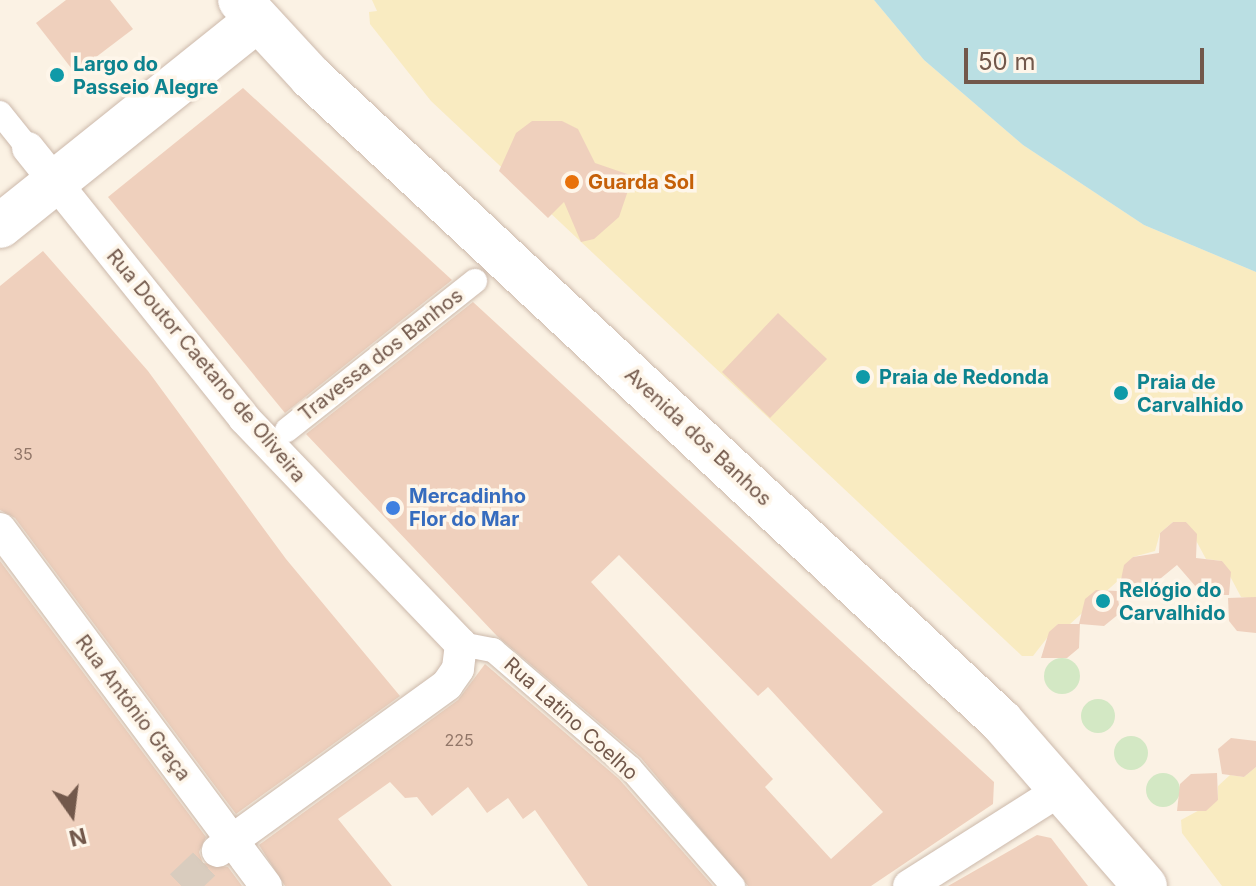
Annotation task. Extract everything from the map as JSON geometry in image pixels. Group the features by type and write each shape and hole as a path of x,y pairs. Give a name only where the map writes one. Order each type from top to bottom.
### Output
{"main road":[{"path":"0,226 248,10"},
{"name":"Avenida dos Banhos","path":"248,10 990,711 1145,886"}],"street":[{"path":"0,113 28,148"},
{"name":"Rua Doutor Caetano de Oliveira","path":"28,148 244,418 461,644"},
{"name":"Travessa dos Banhos","path":"287,430 475,281"},
{"name":"Rua António Graça","path":"0,529 226,848 266,886"},
{"path":"226,848 447,685 458,669 461,644"},
{"name":"Rua Latino Coelho","path":"461,644 493,650 630,768 733,886"},
{"path":"909,886 1062,789"}],"green space":[{"path":"1062,658 1075,663 1080,676 1075,689 1062,694 1049,689 1044,676 1049,663"},
{"path":"1098,699 1110,704 1115,716 1110,728 1098,733 1086,728 1081,716 1086,704"},
{"path":"1131,736 1143,741 1148,753 1143,765 1131,770 1119,765 1114,753 1119,741"},
{"path":"1163,773 1175,778 1180,790 1175,802 1163,807 1151,802 1146,790 1151,778"}],"sand":[{"name":"Praia de Redonda","path":"372,0 874,0 924,60 1023,145 1144,225 1256,272 1256,599 1241,597 1222,561 1206,559 1186,522 1173,522 1160,533 1155,551 1133,557 1121,578 1070,624 1058,624 1033,656 1022,656 431,101 370,24 369,12 377,11"},
{"path":"1256,767 1256,886 1222,886 1182,833 1181,820 1218,800 1218,786 1230,775 1244,777"}],"water":[{"path":"874,0 1256,0 1256,272 1144,225 1023,145 924,60"}],"building":[{"path":"66,0 110,0 133,29 75,73 36,23"},
{"path":"243,88 452,280 285,413 108,197"},
{"name":"Guarda Sol","path":"532,121 562,121 578,129 595,163 633,176 619,217 594,239 581,242 564,202 548,218 499,171 516,133"},
{"path":"43,251 148,371 286,559 400,696 236,814 15,518 0,510 0,286"},
{"path":"473,302 994,782 993,804 871,886 748,886 641,758 497,636 306,434","holes":["619,555 758,696 768,687 883,812 831,859 765,787 773,779 591,582"]},
{"path":"778,313 827,359 770,418 722,372"},
{"path":"1173,522 1186,522 1197,534 1196,558 1222,561 1231,572 1229,595 1203,595 1177,565 1144,592 1119,589 1124,565 1133,557 1159,553 1160,533"},
{"path":"0,561 206,837 199,852 203,863 228,867 242,886 0,886"},
{"path":"1096,590 1117,591 1120,613 1104,626 1080,624 1079,648 1067,658 1041,658 1049,632 1058,624 1079,624 1085,599"},
{"path":"1256,597 1256,633 1237,631 1229,621 1228,598"},
{"path":"485,664 619,779 713,886 588,886 535,810 523,819 508,798 487,813 468,787 432,816 417,797 405,798 390,782 338,819 392,886 285,886 259,845 458,700"},
{"path":"1231,738 1256,741 1256,767 1244,777 1222,774 1218,749"},
{"path":"1217,773 1218,800 1206,811 1177,811 1180,784 1191,774"},
{"path":"1037,835 1051,838 1088,886 948,886"}],"tunnel":[{"path":"181,886 218,851"}],"place":[{"name":"Largo do Passeio Alegre","path":"57,75"},
{"name":"Guarda Sol","path":"572,182"},
{"name":"Praia de Redonda","path":"863,377"},
{"name":"Praia de Carvalhido","path":"1121,393"},
{"name":"Mercadinho Flor do Mar","path":"393,508"},
{"name":"Relógio do Carvalhido","path":"1103,601"}]}
